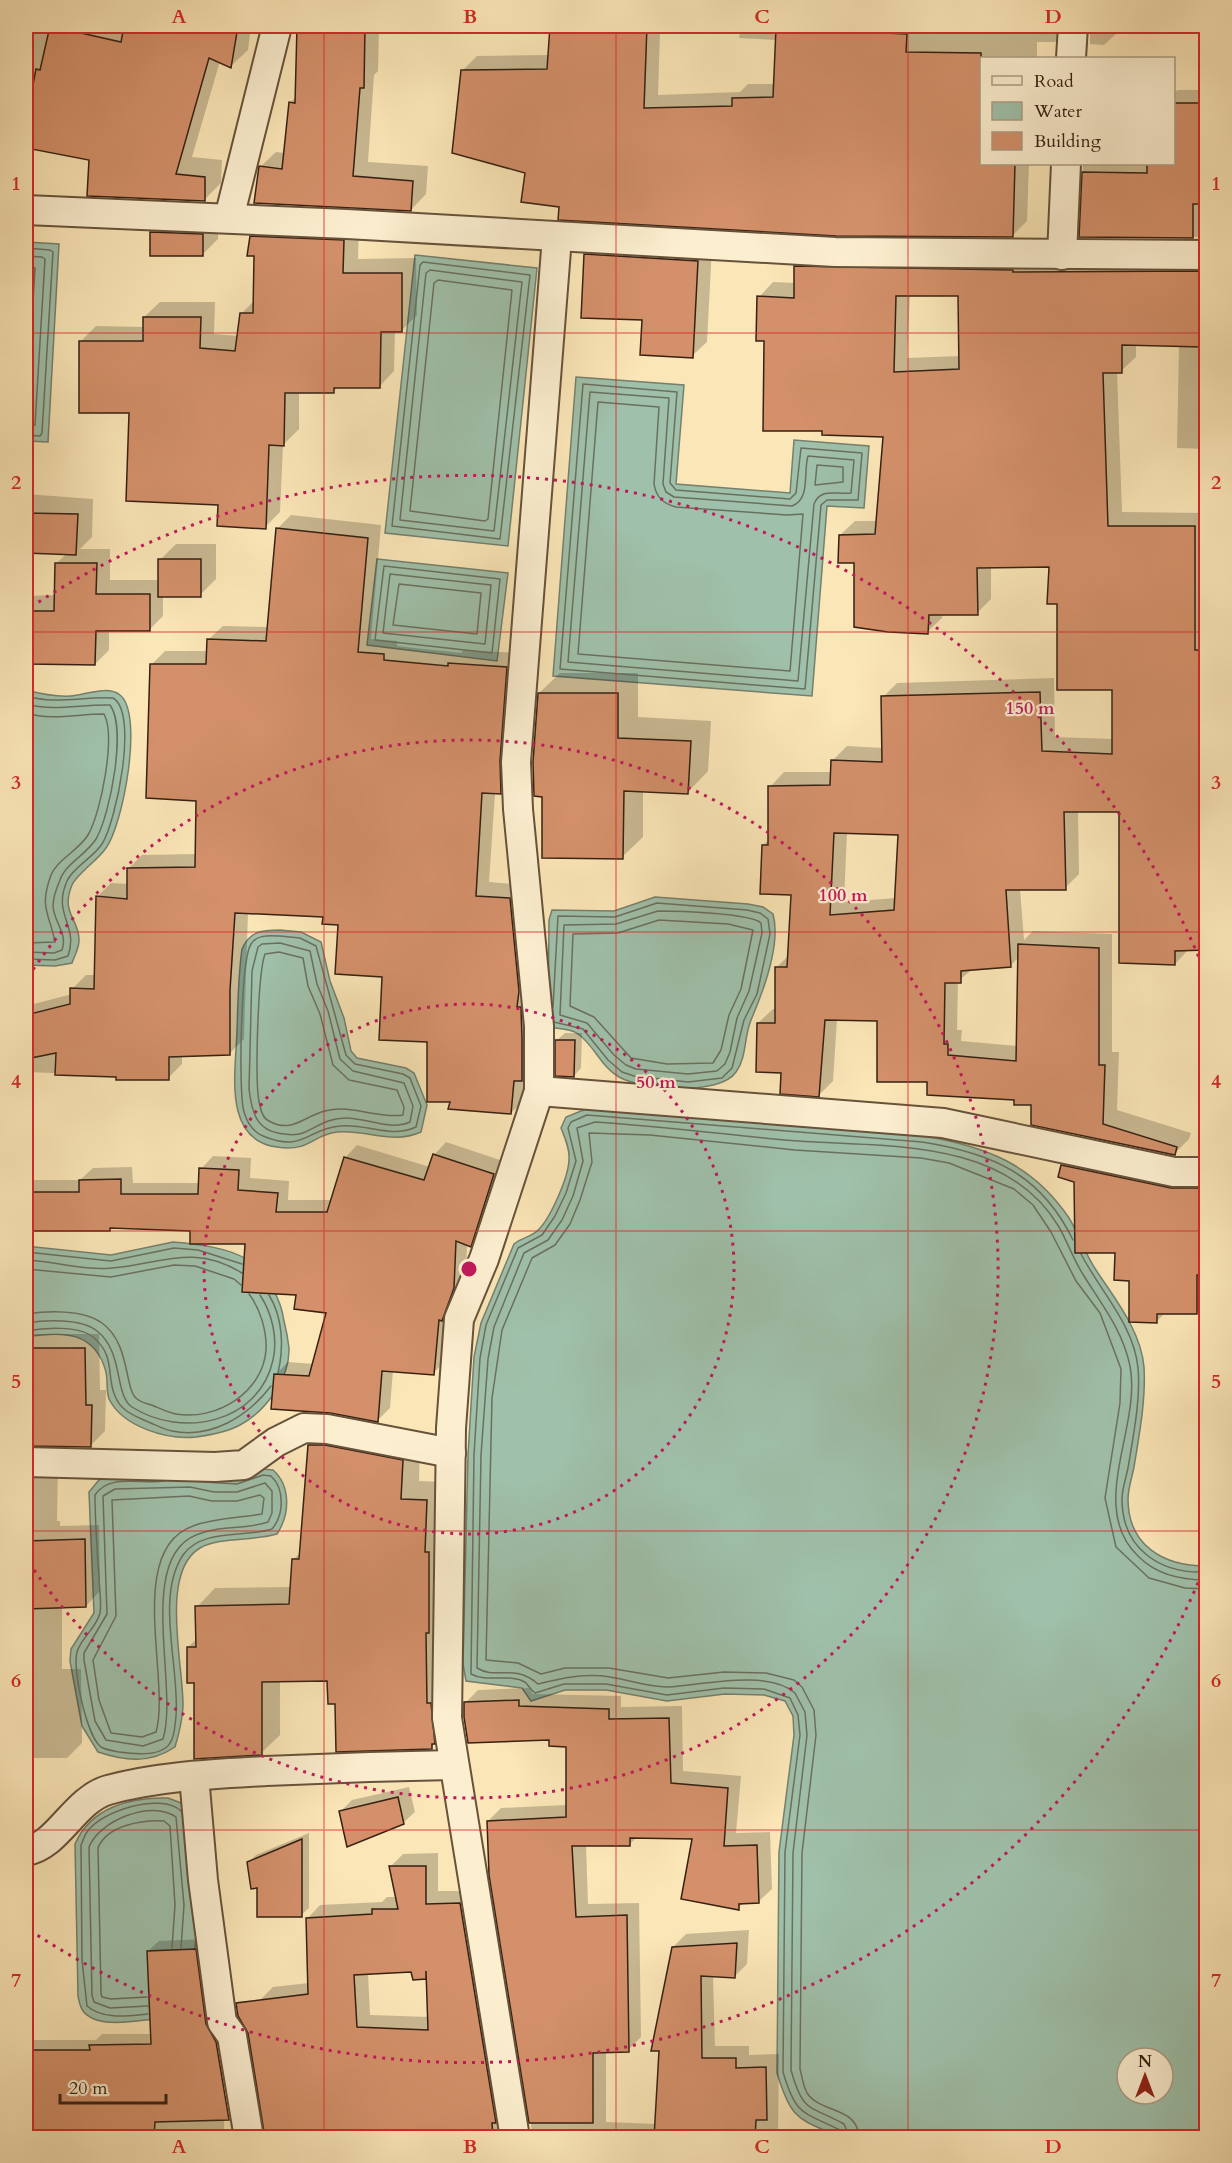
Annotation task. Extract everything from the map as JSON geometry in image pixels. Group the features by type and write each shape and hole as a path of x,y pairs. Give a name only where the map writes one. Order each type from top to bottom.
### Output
{"street":[{"path":"229,218 277,26"},
{"path":"1071,57 1073,26"},
{"path":"1062,255 1066,165"},
{"path":"26,210 229,218 835,252 1206,255"},
{"path":"515,2138 447,1718 451,1453 454,1358 459,1319 484,1259 539,1091 539,1026 518,809 516,762 557,237"},
{"path":"539,1091 943,1124 1173,1172 1206,1172"},
{"path":"26,1462 215,1467 244,1465 276,1442 304,1428 327,1429 451,1453"},
{"path":"26,1851 58,1831 73,1812 96,1794 126,1786 194,1776 354,1767 453,1765"},
{"path":"194,1776 203,1881 222,2022 232,2036 249,2138"}],"water":[{"path":"26,242 59,244 48,442 26,441"},
{"path":"415,255 537,268 508,546 385,533"},
{"path":"576,377 684,385 676,484 790,493 794,440 869,446 864,508 827,506 812,696 553,676"},
{"path":"377,559 508,573 497,661 367,645"},
{"path":"26,690 65,696 96,691 115,692 120,695 127,706 130,724 131,746 119,817 106,848 72,885 68,903 77,927 78,947 72,963 55,966 26,965"},
{"path":"655,897 748,904 763,907 773,914 775,939 770,967 749,1026 740,1066 727,1080 714,1085 680,1088 630,1082 613,1073 578,1034 548,1027 549,920 552,910 614,911"},
{"path":"280,930 301,932 321,942 330,981 344,1018 351,1051 357,1058 406,1068 414,1073 427,1105 421,1132 410,1136 389,1137 337,1132 321,1136 304,1145 288,1148 259,1142 247,1131 240,1118 235,1083 242,949 249,938 257,933"},
{"path":"586,1109 923,1136 946,1140 967,1145 1006,1160 1040,1184 1069,1218 1092,1264 1133,1328 1142,1354 1143,1405 1128,1499 1134,1529 1151,1550 1163,1557 1176,1562 1206,1566 1206,2137 842,2138 806,2122 787,2101 777,2073 779,1852 794,1735 793,1716 785,1701 764,1695 725,1694 667,1701 606,1690 565,1690 531,1701 522,1688 466,1681 463,1664 468,1455 474,1357 481,1323 514,1244 535,1233 542,1225 553,1208 562,1186 569,1159 568,1147 561,1128 566,1117"},
{"path":"173,1242 221,1249 248,1260 267,1279 282,1313 289,1348 281,1382 267,1402 250,1419 219,1433 185,1437 147,1430 124,1417 109,1399 106,1372 101,1358 86,1341 76,1337 53,1334 26,1337 26,1246 111,1255"},
{"path":"273,1470 286,1492 286,1509 277,1534 217,1542 200,1548 188,1560 180,1577 176,1622 183,1707 175,1747 156,1756 137,1759 98,1752 82,1726 70,1661 71,1649 94,1613 89,1492 99,1480 113,1476"},
{"path":"168,1798 181,1803 188,1810 197,1927 194,1957 155,2019 127,2022 97,2020 89,2017 83,2011 78,1996 75,1844 91,1821 114,1807 127,1802"}],"building":[{"path":"50,26 121,42 124,26 238,26 231,68 209,58 176,174 205,177 205,201 87,196 89,160 26,148 26,121 36,69 40,70"},
{"path":"297,26 365,26 364,88 360,88 353,176 413,181 411,211 254,203 259,166 282,169 289,102 295,103"},
{"path":"550,26 647,26 644,108 732,106 732,98 773,97 776,28 907,34 906,52 981,53 980,165 1015,165 1013,237 836,236 558,220 559,207 521,202 525,173 452,153 461,70 547,69"},
{"path":"1175,103 1206,103 1206,154 1201,153 1202,204 1193,204 1193,238 1079,237 1082,172 1147,173 1147,165 1175,165"},
{"path":"150,232 203,234 203,256 150,256"},
{"path":"250,236 344,240 343,273 402,273 402,332 381,332 380,388 334,388 334,393 285,393 284,446 269,445 266,529 217,526 218,505 126,501 129,413 79,413 79,341 143,341 143,317 201,317 200,348 235,351 240,313 253,313 254,256 247,256"},
{"path":"584,254 698,261 693,358 640,355 642,320 581,318"},
{"path":"794,266 1013,270 1013,272 1203,271 1202,347 1122,345 1122,373 1103,373 1108,526 1195,526 1195,650 1206,650 1206,950 1175,951 1175,965 1119,963 1119,812 1064,812 1066,890 1006,890 1011,967 961,971 961,983 945,983 944,1044 948,1044 948,1055 1016,1061 1018,944 1099,948 1099,1065 1105,1065 1103,1124 1177,1147 1175,1155 1031,1125 1031,1105 1014,1105 1014,1100 927,1095 927,1082 877,1082 877,1021 825,1020 819,1097 780,1094 781,1073 756,1072 757,1023 775,1023 775,967 787,967 791,895 760,894 762,845 768,845 768,786 830,785 831,760 882,762 881,696 1040,692 1042,751 1112,754 1112,690 1057,690 1057,604 1047,604 1049,567 977,568 978,615 929,615 928,634 854,627 854,563 838,563 839,535 875,534 883,437 822,435 822,431 763,431 764,341 756,341 757,296 794,298","holes":["896,296 958,296 959,369 894,372","834,833 898,835 894,910 830,915"]},
{"path":"26,513 78,514 76,555 26,553"},
{"path":"276,528 368,538 358,652 384,654 384,660 448,666 448,663 507,667 500,761 501,794 482,793 476,896 510,898 519,991 517,1007 521,1007 522,1039 522,1081 514,1081 511,1114 448,1109 450,1102 427,1102 427,1042 379,1040 382,977 335,974 338,925 322,924 323,917 235,913 230,990 230,1055 169,1057 169,1080 116,1080 116,1077 55,1075 56,1053 26,1059 26,1015 70,1004 70,988 94,989 96,896 127,899 127,868 195,867 196,801 146,798 150,664 206,664 207,639 266,641"},
{"path":"158,559 201,559 201,597 158,597"},
{"path":"55,563 97,563 96,594 150,594 150,631 96,631 95,665 28,664 29,611 54,611"},
{"path":"538,693 618,693 618,738 691,741 688,794 624,791 623,859 542,858 542,797 534,796 533,762"},
{"path":"555,1040 575,1040 574,1077 555,1076"},
{"path":"433,1154 494,1174 471,1247 456,1241 454,1288 442,1321 439,1320 434,1375 382,1371 378,1422 330,1413 271,1409 274,1374 309,1376 326,1313 294,1309 296,1295 242,1292 245,1244 190,1244 190,1231 110,1228 110,1231 26,1231 26,1192 79,1192 79,1180 121,1179 121,1194 198,1194 199,1168 239,1170 238,1190 278,1193 276,1212 327,1212 344,1157 424,1180"},
{"path":"1061,1165 1171,1188 1206,1188 1206,1275 1197,1275 1197,1314 1157,1314 1157,1323 1129,1322 1129,1281 1114,1280 1115,1253 1075,1253 1074,1182 1058,1177"},
{"path":"26,1348 85,1348 86,1405 92,1405 91,1447 26,1446"},
{"path":"308,1445 325,1445 403,1460 401,1499 427,1500 425,1552 429,1552 429,1633 426,1633 427,1703 431,1703 435,1744 432,1744 432,1749 336,1752 335,1704 328,1704 327,1681 262,1682 262,1755 194,1759 194,1683 187,1683 187,1647 196,1647 195,1606 289,1604 292,1559 299,1559"},
{"path":"85,1539 86,1607 26,1609 26,1541"},
{"path":"519,1700 519,1706 609,1709 609,1719 669,1718 671,1783 728,1788 724,1846 757,1845 759,1903 739,1904 739,1910 681,1899 692,1839 630,1838 630,1846 572,1846 576,1917 627,1915 629,2052 593,2053 593,2123 529,2123 489,1875 487,1821 566,1817 566,1747 549,1746 549,1740 468,1743 464,1717 464,1702"},
{"path":"398,1797 404,1824 347,1847 339,1811"},
{"path":"302,1839 302,1917 257,1917 257,1888 251,1889 247,1862"},
{"path":"389,1866 426,1866 426,1904 460,1903 496,2123 492,2123 493,2138 265,2138 248,2033 238,2016 236,2003 308,1994 306,1918 372,1914 372,1909 398,1909","holes":["426,1971 428,2030 357,2027 354,1975 411,1972 413,1980 426,1979"]},
{"path":"737,1943 735,1978 701,1976 702,2058 736,2058 736,2068 766,2067 767,2120 756,2120 755,2138 654,2138 659,2051 651,2051 672,1947"},
{"path":"196,1949 206,2024 216,2042 229,2120 155,2122 154,2138 125,2138 126,2133 54,2131 54,2138 26,2138 26,2050 90,2050 89,2045 151,2044 147,1951"}]}
